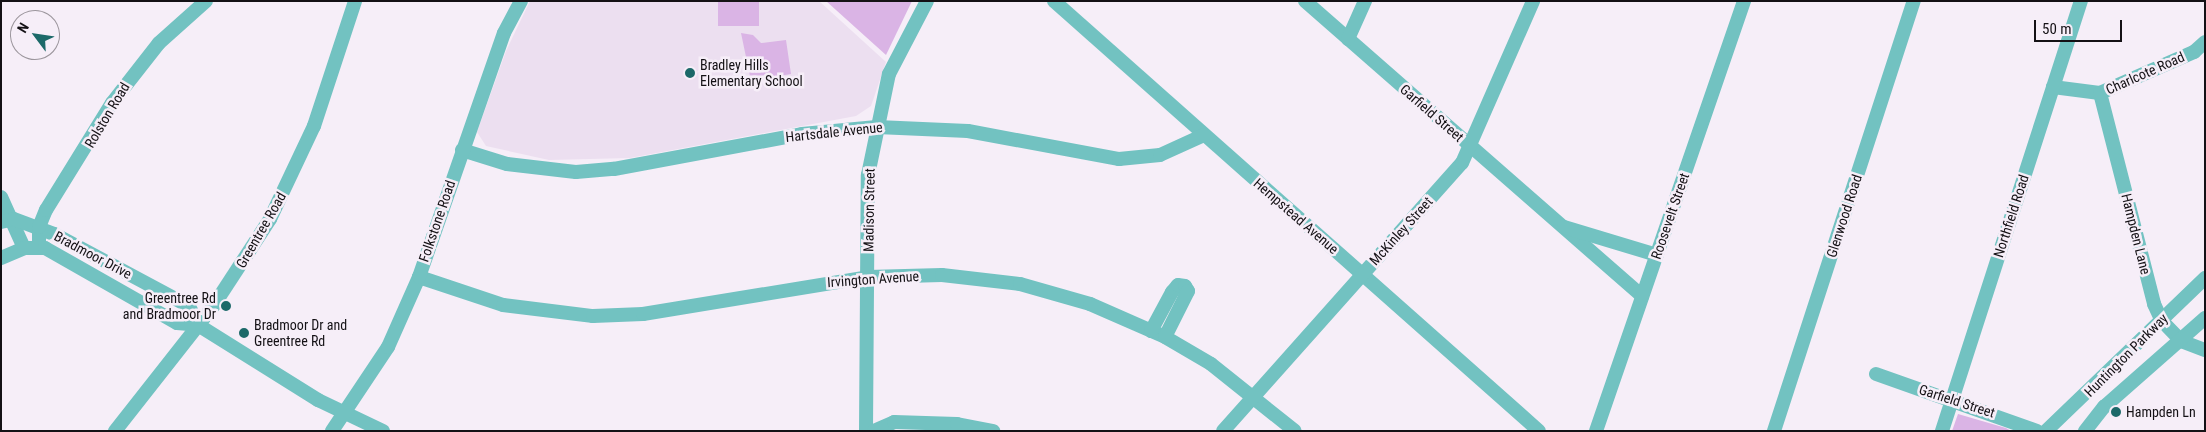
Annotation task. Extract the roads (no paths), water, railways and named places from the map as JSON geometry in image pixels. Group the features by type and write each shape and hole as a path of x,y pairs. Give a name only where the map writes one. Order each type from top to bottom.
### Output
{"street":[{"name":"Rolston Road","path":"39,227 136,69 206,1"},
{"name":"Greentree Road","path":"114,431 198,325 256,245 314,126 356,1"},
{"name":"Folkstone Road","path":"332,431 388,347 419,277 504,33 521,1"},
{"name":"Madison Street","path":"866,431 868,175 889,74 928,1"},
{"name":"Hempstead Avenue","path":"1054,1 1204,136 1539,431"},
{"name":"Garfield Street","path":"1305,1 1558,226 1642,296"},
{"path":"1348,39 1365,1"},
{"name":"McKinley Street","path":"1223,431 1462,163 1533,1"},
{"name":"Roosevelt Street","path":"1596,431 1744,1"},
{"name":"Glenwood Road","path":"1774,431 1914,1"},
{"name":"Northfield Road","path":"1942,431 2081,1"},
{"name":"Charlcote Road","path":"2053,87 2100,93 2194,52 2205,42"},
{"name":"Hampden Lane","path":"2100,93 2154,304 2162,321 2181,341 2205,350"},
{"name":"Hartsdale Avenue","path":"462,150 516,166 576,172 614,169 802,134 877,127 968,131 1119,159 1160,155 1204,136"},
{"path":"1,197 8,220 24,248"},
{"name":"Bradmoor Drive","path":"8,220 39,227 189,306 198,325"},
{"name":"Garfield Street","path":"1558,226 1657,254"},
{"path":"39,227 39,247"},
{"name":"Bradmoor Drive","path":"1,258 24,248 39,247 177,323 198,325 344,415 383,431"},
{"name":"Irvington Avenue","path":"419,277 503,305 593,316 643,314 868,277 942,275 1020,284 1090,304 1165,337 1211,364 1296,431"},
{"name":"Huntington Parkway","path":"2046,431 2205,278"},
{"path":"1151,330 1172,292 1178,285 1184,286 1188,291 1165,337"},
{"name":"Huntington Parkway","path":"2085,431 2104,407 2205,318"},
{"name":"Garfield Street","path":"1876,374 1952,398 2037,431"},
{"path":"874,431 894,422 957,424 993,431"}],"place":[{"name":"Bradley Hills Elementary School","path":"690,73"},
{"name":"Greentree Rd and Bradmoor Dr","path":"226,306"},
{"name":"Bradmoor Dr and Greentree Rd","path":"244,333"},
{"name":"Hampden Ln","path":"2116,412"}]}
